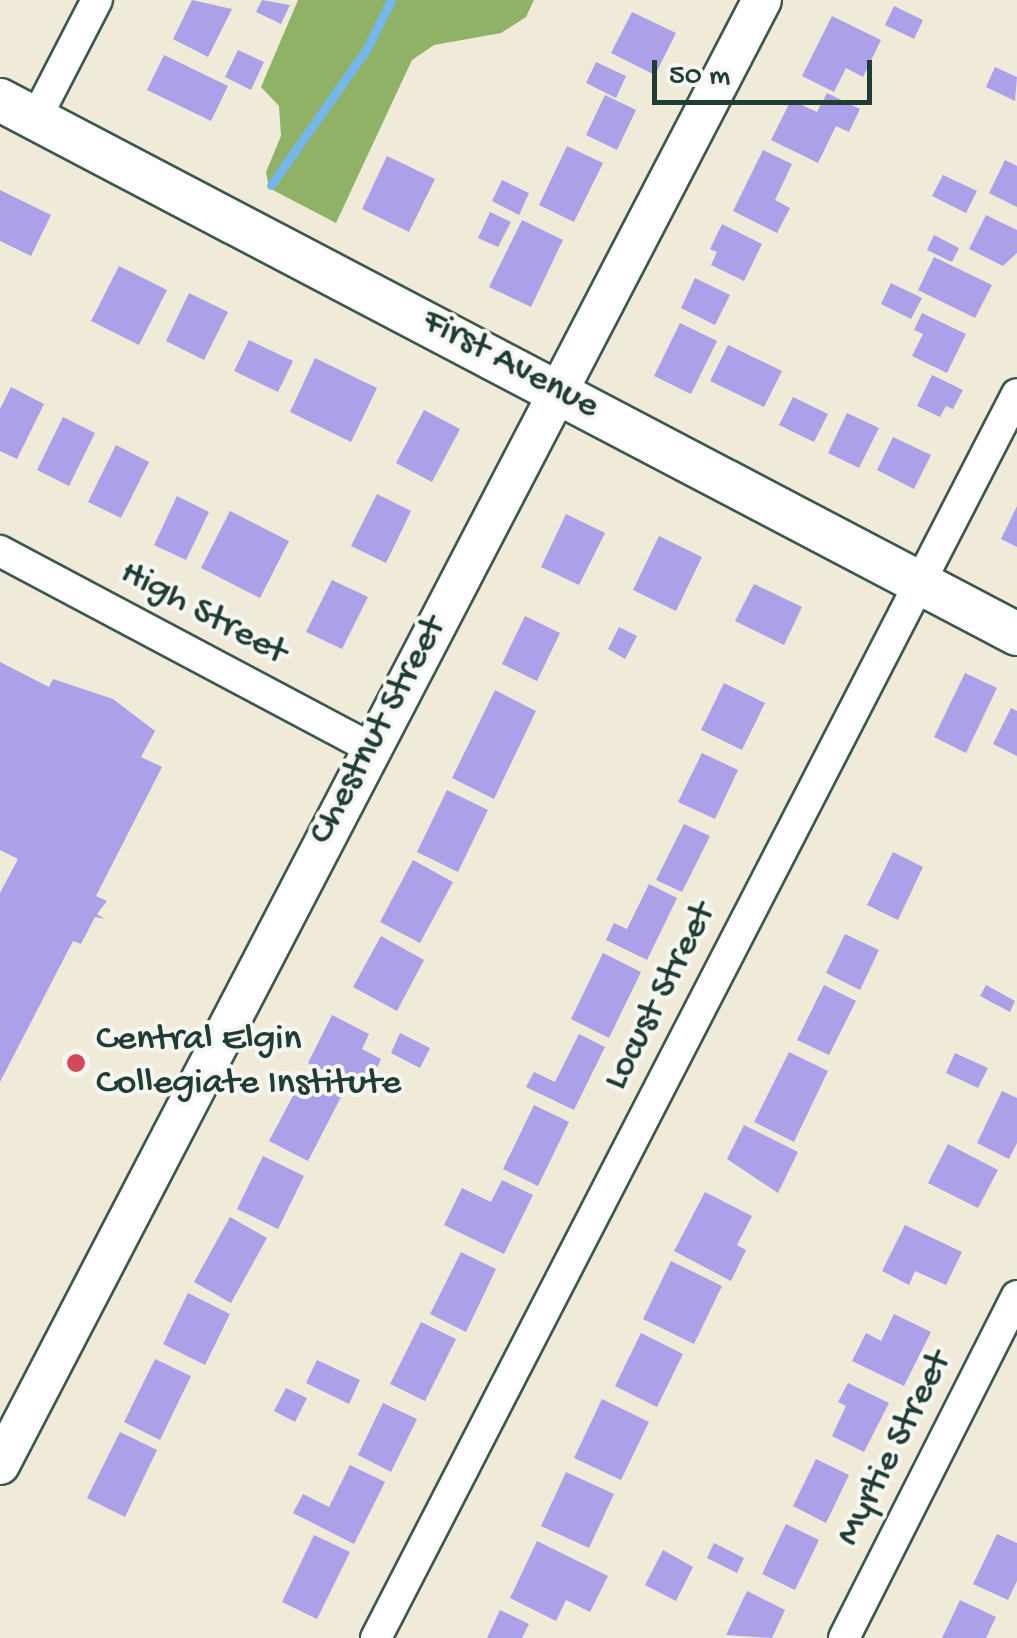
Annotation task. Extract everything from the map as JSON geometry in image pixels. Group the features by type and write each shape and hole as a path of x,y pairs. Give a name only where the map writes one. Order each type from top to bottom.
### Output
{"main road":[{"name":"First Avenue","path":"18,108 1017,634"}],"street":[{"path":"18,108 97,0"},
{"name":"Chestnut Street","path":"0,1465 369,747 762,0"},
{"name":"Locust Street","path":"376,1638 1017,394"},
{"name":"High Street","path":"0,551 369,747"},
{"name":"Myrtie Street","path":"844,1638 1017,1296"}],"green space":[{"path":"298,0 534,0 526,17 501,33 434,45 412,60 336,223 269,188 266,172 281,136 279,106 261,87"}],"building":[{"path":"192,0 232,9 208,57 173,39"},
{"path":"262,0 290,5 281,24 256,12"},
{"path":"894,6 923,20 914,39 885,25"},
{"path":"632,12 676,33 655,75 611,53"},
{"path":"832,16 881,40 863,77 846,68 834,92 802,76"},
{"path":"238,50 264,62 251,90 225,77"},
{"path":"164,55 228,86 211,121 147,90"},
{"path":"596,62 626,76 616,98 586,83"},
{"path":"995,67 1017,77 1015,101 986,87"},
{"path":"827,93 860,109 849,132 836,126 818,163 771,140 791,100 817,112"},
{"path":"605,95 636,110 617,150 586,135"},
{"path":"567,146 603,163 574,222 539,205"},
{"path":"763,150 792,164 775,200 790,208 777,233 733,211"},
{"path":"387,156 435,179 409,232 362,209"},
{"path":"1005,160 1017,166 1017,207 989,193"},
{"path":"943,175 977,191 966,213 932,196"},
{"path":"502,180 529,193 519,215 492,201"},
{"path":"0,190 51,215 31,256 0,241"},
{"path":"490,212 511,222 498,247 478,238"},
{"path":"986,215 1017,230 1017,253 1003,266 969,249"},
{"path":"522,220 563,240 531,307 489,287"},
{"path":"722,224 762,244 744,281 711,265 717,252 710,249"},
{"path":"934,235 959,248 952,262 927,250"},
{"path":"934,257 992,285 975,318 918,290"},
{"path":"119,266 167,290 139,345 91,321"},
{"path":"695,278 730,295 715,325 681,308"},
{"path":"891,283 922,298 911,319 881,304"},
{"path":"189,293 228,312 204,360 166,341"},
{"path":"922,313 966,334 947,373 912,356 923,334 914,330"},
{"path":"680,323 717,341 691,394 654,376"},
{"path":"249,340 293,361 278,392 234,371"},
{"path":"728,345 782,371 764,407 710,381"},
{"path":"315,358 377,388 351,442 290,412"},
{"path":"932,375 963,390 953,409 946,406 940,417 917,406"},
{"path":"11,387 44,404 17,459 0,451 0,409"},
{"path":"793,397 828,414 814,442 779,425"},
{"path":"424,410 460,429 432,482 396,463"},
{"path":"847,413 879,428 859,468 828,453"},
{"path":"63,417 95,433 69,486 37,470"},
{"path":"893,437 931,455 914,489 877,470"},
{"path":"116,445 149,462 121,518 88,502"},
{"path":"377,494 411,511 386,563 351,546"},
{"path":"177,496 209,512 186,560 154,545"},
{"path":"1017,506 1017,547 1001,539"},
{"path":"230,511 289,541 260,598 201,568"},
{"path":"566,514 605,533 579,585 541,567"},
{"path":"659,536 702,557 676,611 633,590"},
{"path":"332,580 368,597 342,649 306,632"},
{"path":"754,584 802,607 784,645 735,621"},
{"path":"525,616 560,633 537,681 502,664"},
{"path":"619,627 637,636 625,659 608,649"},
{"path":"0,662 49,687 53,679 113,699 155,731 141,757 162,767 96,896 107,901 97,914 105,919 95,917 81,944 73,941 0,1082 0,893 18,859 0,850"},
{"path":"965,673 997,688 966,753 934,737"},
{"path":"724,683 765,703 742,750 701,730"},
{"path":"495,690 536,711 494,799 452,778"},
{"path":"1011,708 1017,711 1017,756 993,744"},
{"path":"702,753 738,770 715,819 678,802"},
{"path":"447,790 488,810 458,872 417,852"},
{"path":"684,824 710,836 682,892 656,880"},
{"path":"893,852 923,867 898,920 867,905"},
{"path":"413,860 453,882 420,943 380,922"},
{"path":"649,884 677,898 647,960 606,940 614,923 627,929"},
{"path":"845,934 879,950 860,990 826,973"},
{"path":"381,936 424,960 397,1011 353,987"},
{"path":"603,953 641,972 609,1038 571,1019"},
{"path":"824,985 856,1001 829,1055 797,1040"},
{"path":"986,985 1015,1001 1010,1012 980,996"},
{"path":"332,1015 369,1034 362,1049 381,1059 366,1091 308,1063"},
{"path":"400,1033 430,1048 420,1068 391,1053"},
{"path":"579,1034 605,1047 574,1110 526,1087 534,1072 555,1082"},
{"path":"789,1052 828,1071 794,1142 754,1122"},
{"path":"955,1053 988,1068 978,1088 946,1073"},
{"path":"303,1077 341,1097 308,1161 269,1141"},
{"path":"1002,1091 1017,1098 1017,1143 1009,1159 977,1143"},
{"path":"534,1105 569,1122 538,1186 503,1169"},
{"path":"744,1125 798,1152 778,1193 727,1159"},
{"path":"948,1144 998,1170 978,1208 928,1183"},
{"path":"263,1156 304,1176 278,1229 237,1209"},
{"path":"502,1180 533,1195 504,1254 444,1225 462,1188 491,1202"},
{"path":"705,1192 752,1216 737,1245 746,1250 731,1281 674,1251"},
{"path":"230,1217 267,1238 231,1303 194,1282"},
{"path":"905,1225 962,1252 946,1285 915,1271 909,1285 882,1271"},
{"path":"461,1252 496,1269 466,1332 430,1314"},
{"path":"671,1261 722,1286 694,1344 643,1319"},
{"path":"188,1293 230,1314 205,1365 163,1344"},
{"path":"894,1314 931,1332 904,1386 852,1361 866,1333 881,1341"},
{"path":"421,1322 456,1339 425,1401 390,1384"},
{"path":"641,1333 683,1354 657,1407 615,1386"},
{"path":"155,1359 191,1376 160,1440 124,1422"},
{"path":"317,1360 360,1380 349,1404 306,1383"},
{"path":"848,1383 889,1403 864,1452 832,1436 846,1406 838,1402"},
{"path":"286,1388 307,1398 295,1422 274,1411"},
{"path":"602,1399 649,1422 621,1480 574,1458"},
{"path":"383,1403 417,1419 391,1472 358,1455"},
{"path":"120,1432 157,1450 125,1517 87,1498"},
{"path":"816,1459 849,1475 826,1523 793,1506"},
{"path":"350,1465 385,1482 354,1544 293,1513 303,1494 329,1507"},
{"path":"566,1472 614,1494 589,1548 541,1526"},
{"path":"786,1524 819,1540 795,1590 762,1574"},
{"path":"997,1534 1017,1543 1017,1581 1008,1600 973,1584"},
{"path":"314,1535 350,1552 317,1619 282,1602"},
{"path":"537,1541 608,1576 590,1612 566,1600 556,1621 510,1598"},
{"path":"714,1543 744,1558 737,1573 707,1558"},
{"path":"663,1550 693,1567 676,1601 645,1585"},
{"path":"747,1591 785,1610 772,1638 726,1635"},
{"path":"960,1600 996,1617 986,1638 942,1638"},
{"path":"500,1610 529,1624 522,1638 487,1638"}],"waterway":[{"path":"271,185 366,50 391,0"}],"place":[{"name":"Central Elgin Collegiate Institute","path":"76,1063"}]}
